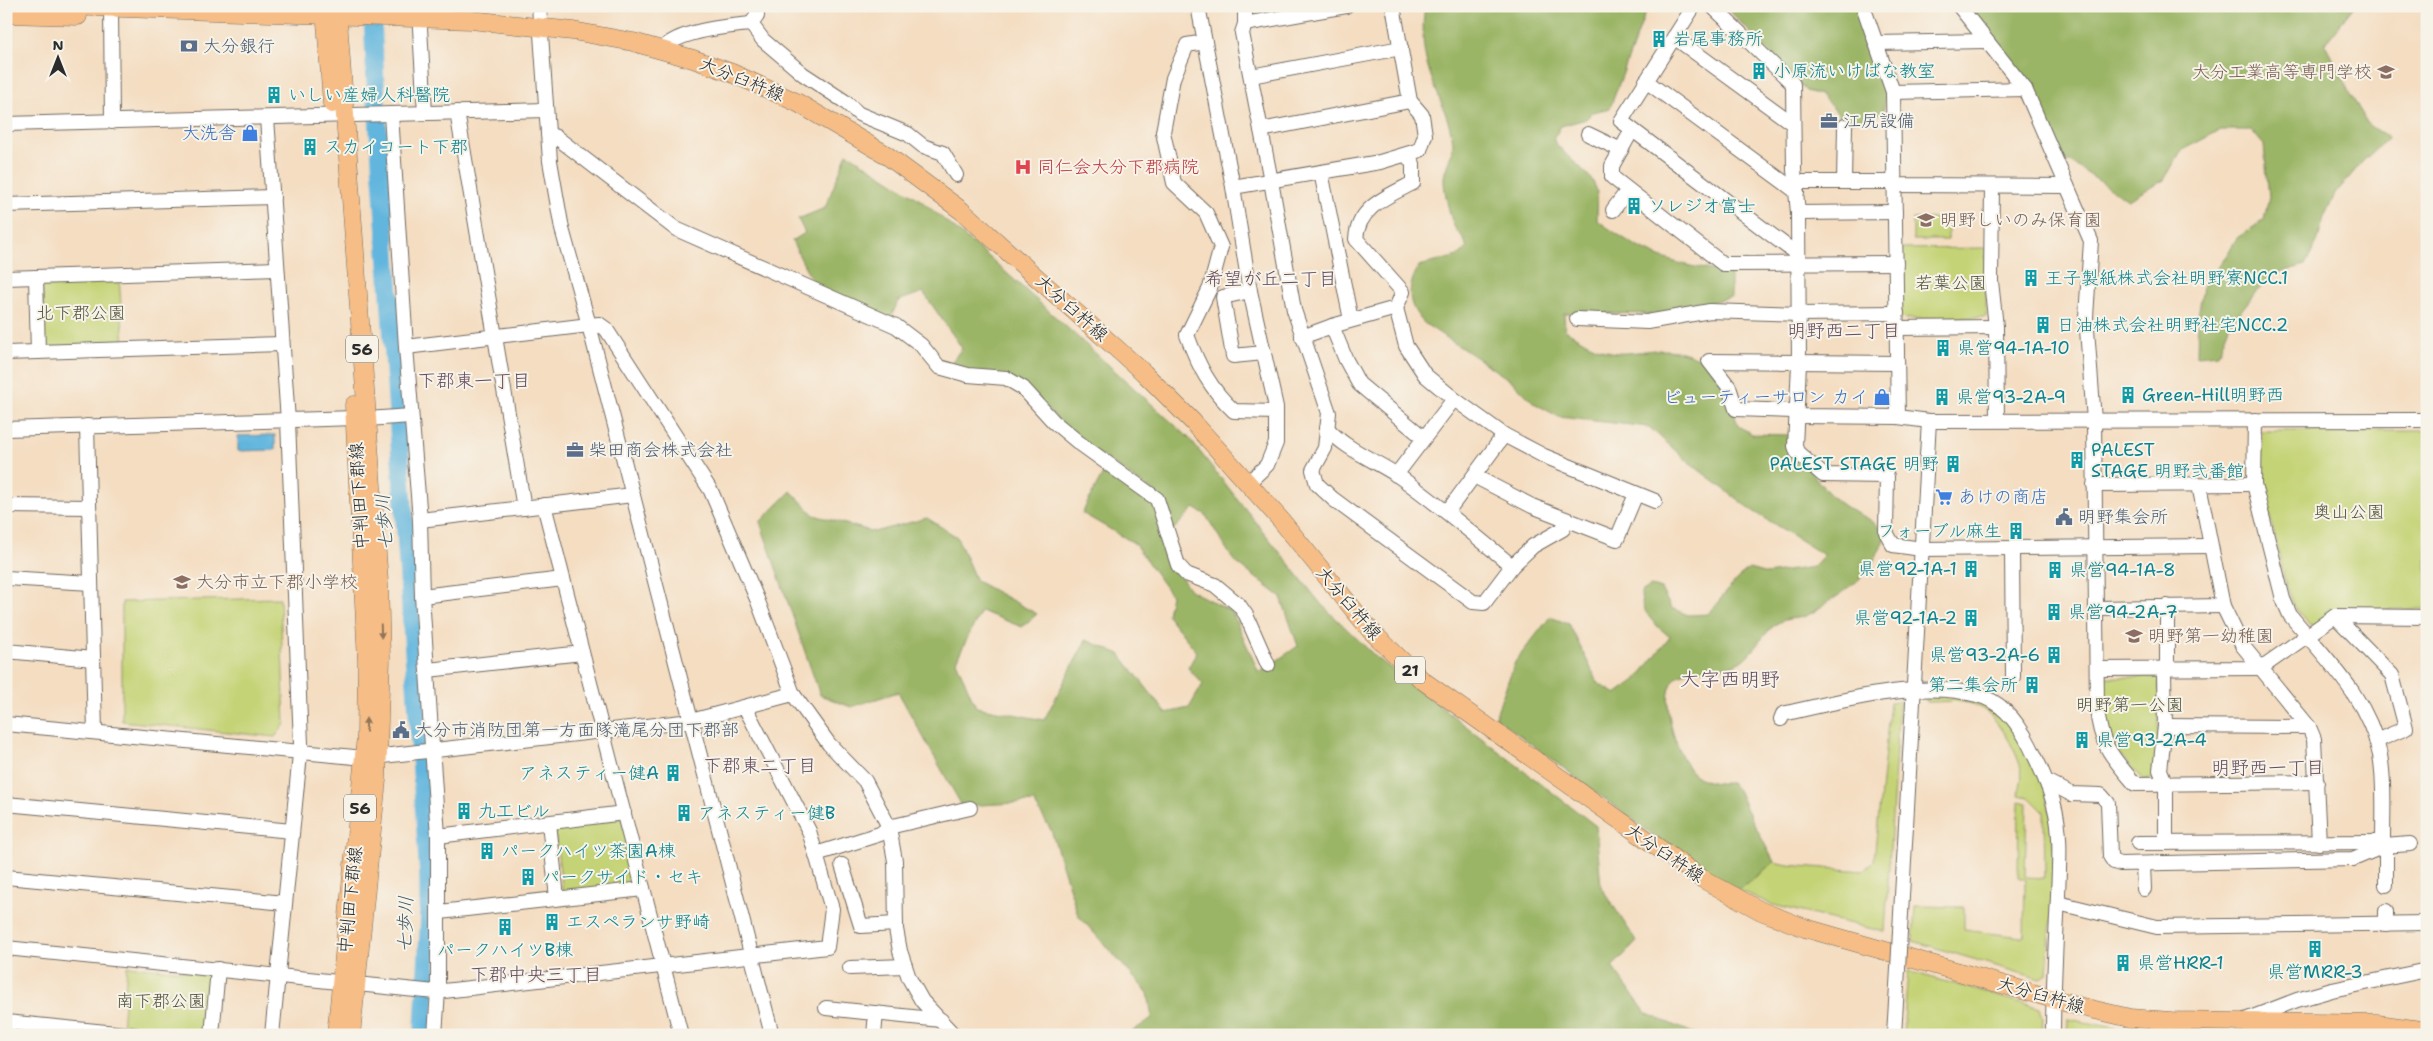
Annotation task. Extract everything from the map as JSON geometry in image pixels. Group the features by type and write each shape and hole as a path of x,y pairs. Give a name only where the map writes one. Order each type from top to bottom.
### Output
{"main road":[{"name":"大分臼杵線","path":"64,6 110,13"},
{"name":"大分臼杵線","path":"6,14 110,13 332,17 359,22 472,20 602,36 662,50 732,73 798,103 885,154 932,188 999,242 1144,373 1193,422 1280,519 1371,631 1407,667 1443,697 1693,873 1761,912 1805,928 2097,1011 2140,1019 2346,1023 2407,1027 2427,1031"},
{"name":"中判田下郡線","path":"332,17 339,116 368,418 380,592 381,658 349,982 336,1035"},
{"name":"大分臼杵線","path":"384,22 420,28 540,27"},
{"name":"中判田下郡線","path":"349,982 351,1035"}],"street":[{"path":"538,6 551,166 562,229 589,325 772,1035"},
{"path":"662,50 668,43 682,38 720,27 751,24 757,16 757,6"},
{"path":"1198,6 1234,187 1250,292 1276,412 1276,443 1267,465 1248,483"},
{"path":"1245,6 1245,24 1242,33 1272,181 1294,310 1328,412 1325,448 1313,470 1318,484 1333,500 1473,602 1484,603 1512,566 1533,546 1563,529 1566,520"},
{"path":"1245,24 1346,6"},
{"path":"1234,187 1380,162 1420,150 1425,135 1422,115 1410,101 1393,6"},
{"path":"1694,6 1621,121 1798,260"},
{"path":"1712,6 1793,84 1794,170 1798,213 1799,364 1798,416 1795,446 1797,452 1823,474 1887,476 1886,532 1893,545 1922,549 2210,546"},
{"path":"1864,6 1893,92 1898,417"},
{"path":"1959,6 2025,89 2090,241 2086,316 2094,420 2094,547 2098,723 2107,749 2136,784 2317,782"},
{"path":"110,13 112,122"},
{"path":"751,24 763,40 803,74 844,101 859,114 908,134 923,146 944,153 956,174"},
{"path":"420,28 425,113"},
{"path":"1674,37 1793,124"},
{"path":"1877,43 1986,41"},
{"path":"1205,42 1187,45 1173,78 1163,132 1174,183 1206,213 1221,247 1210,288 1187,335 1198,364 1210,386 1234,411 1276,412"},
{"path":"1251,76 1400,48"},
{"path":"1646,80 1797,187 1844,182 1891,182 1894,185 2067,186"},
{"path":"1893,92 2025,89"},
{"path":"1261,130 1410,101"},
{"path":"6,124 546,110"},
{"path":"457,112 524,508"},
{"path":"390,115 409,416 420,520 422,596 438,836 440,912 435,1035"},
{"path":"268,118 288,421 300,752 272,1035"},
{"path":"1844,182 1845,126"},
{"path":"1632,130 1612,166 1612,176 1723,264 1798,260 1896,263"},
{"path":"548,134 556,137 676,229 896,326 921,345 939,367 968,375 1006,378 1024,388 1054,422 1157,499 1178,565 1186,574 1215,584 1239,605 1246,615 1268,665"},
{"path":"1588,134 1621,150"},
{"path":"1407,155 1413,164 1413,183 1373,205 1357,226 1356,239 1403,292 1396,308 1406,346 1425,375 1454,399 1504,435 1544,456 1655,501"},
{"path":"1320,172 1351,320"},
{"path":"1992,186 1991,281 1996,327 1997,420"},
{"path":"1613,210 1628,190"},
{"path":"6,205 273,197"},
{"path":"1798,213 1895,212"},
{"path":"6,278 277,269"},
{"path":"36,277 38,352"},
{"path":"1250,292 1223,297 1233,356 1264,353"},
{"path":"1302,337 1351,320 1396,308"},
{"path":"1577,319 1647,322 1710,311 1798,314 1897,313"},
{"path":"406,347 599,324 606,329 711,491 757,599 793,694 829,744 865,782 889,827 895,861 896,924 900,950 909,978 922,1000 954,1035"},
{"path":"1332,326 1346,360 1360,384 1424,438"},
{"path":"1897,328 1996,327"},
{"path":"6,353 282,344"},
{"path":"601,372 609,363 625,360"},
{"path":"1897,363 1799,364 1710,361 1729,387 1736,409 1792,411 1798,416 1898,417 1929,421 2427,420"},
{"path":"1396,475 1454,399"},
{"path":"6,429 409,416"},
{"path":"2254,420 2254,484 2283,599 2290,615 2356,696 2376,741 2383,785 2386,885"},
{"path":"1894,1035 1929,421"},
{"path":"87,426 95,732"},
{"path":"1327,428 1336,439 1396,475 1447,512 1512,566"},
{"path":"1447,512 1504,435"},
{"path":"1474,476 1496,489 1566,520 1617,539 1636,494"},
{"path":"2094,485 2254,484"},
{"path":"2198,485 2223,606 2242,645 2309,727 2315,749 2319,843"},
{"path":"420,520 633,495"},
{"path":"544,505 681,1035"},
{"path":"6,506 89,507"},
{"path":"2012,548 2013,677"},
{"path":"6,578 91,583"},
{"path":"422,596 563,579"},
{"path":"2166,843 2166,784 2160,770 2165,726 2167,606"},
{"path":"2096,608 2223,606"},
{"path":"2335,616 2392,675 2406,728 2376,741"},
{"path":"2097,669 2261,668 2335,616 2427,617"},
{"path":"6,652 93,659"},
{"path":"428,670 582,653"},
{"path":"1781,719 1783,714 1914,689 1976,694 1998,705 2020,727 2046,781 2054,805 2057,822 2059,863 2053,1035"},
{"path":"6,724 372,757 691,721 793,694"},
{"path":"6,948 437,991 828,947 832,909 809,832 745,707"},
{"path":"2165,726 2309,727"},
{"path":"2046,781 2071,794 2100,795 2108,803 2110,856 2114,862 2120,864 2353,859 2384,844"},
{"path":"6,804 292,831"},
{"path":"816,854 880,834 889,827 970,808"},
{"path":"438,836 624,813"},
{"path":"549,822 557,898"},
{"path":"2138,843 2410,844"},
{"path":"2143,864 2144,889"},
{"path":"842,865 861,926 896,924"},
{"path":"6,877 285,903"},
{"path":"440,912 643,888"},
{"path":"2058,903 2157,927 2386,918 2427,923"},
{"path":"850,968 905,966"},
{"path":"212,1035 218,969"},
{"path":"2239,1022 2332,990 2427,970"},
{"path":"826,1008 941,1020"},
{"path":"874,1035 876,1013"},
{"path":"6,1022 136,1035"},
{"path":"2407,1027 2427,1025"}],"green space":[{"path":"1425,6 1648,6 1610,108 1593,112 1586,119 1561,126 1553,139 1585,172 1595,186 1597,193 1597,220 1630,242 1660,257 1692,266 1731,273 1731,297 1662,314 1564,313 1565,330 1590,344 1610,352 1677,351 1692,355 1704,362 1722,382 1738,426 1752,434 1791,435 1806,463 1824,489 1846,507 1871,520 1885,536 1876,558 1864,574 1840,594 1808,615 1783,620 1776,624 1742,661 1729,666 1686,672 1674,680 1670,689 1668,700 1671,726 1679,751 1685,762 1694,774 1704,780 1731,783 1739,792 1774,862 1739,890 1688,861 1495,717 1515,662 1550,617 1569,624 1598,683 1616,694 1638,678 1670,637 1654,623 1646,612 1641,592 1651,586 1661,589 1671,608 1688,615 1708,614 1737,579 1749,569 1767,574 1813,567 1824,555 1750,509 1686,460 1649,427 1559,417 1534,403 1513,382 1424,323 1418,316 1414,310 1410,289 1419,266 1458,256 1467,248 1454,226 1446,195 1444,177 1452,152 1453,142 1450,127 1426,60 1423,37"},
{"path":"1725,6 1855,6 1887,88 1883,113 1847,123 1821,95 1806,91"},
{"path":"1967,6 2354,6 2325,44 2367,124 2388,138 2363,161 2335,194 2324,217 2317,243 2305,265 2275,274 2255,293 2229,326 2218,354 2197,356 2198,316 2203,287 2223,261 2237,238 2264,220 2269,197 2264,145 2251,130 2220,130 2181,151 2164,180 2128,200 2059,155"},
{"path":"847,153 919,199 989,257 1188,437 1321,604 1376,657 1596,826 1601,887 1637,942 1612,967 1647,1014 1698,1035 1127,1035 1152,1018 1148,993 1078,915 1051,830 1034,802 962,806 898,692 851,707 820,695 760,522 791,491 814,515 874,532 927,518 957,537 976,581 1037,614 1022,627 981,611 956,661 976,707 1044,720 1086,640 1120,654 1166,713 1189,708 1203,684 1188,668 1197,652 1167,615 1171,595 1134,543 1082,513 1106,468 1155,503 1175,568 1190,590 1232,612 1259,673 1298,646 1281,597 1234,561 1205,514 1194,508 1172,531 1158,495 1080,441 1032,394 948,367 962,348 923,292 898,301 890,320 815,287 792,241 805,233 798,219 825,208"},
{"path":"1948,218 1948,240 1913,240 1913,219"},
{"name":"若葉公園","path":"1986,248 1986,317 1904,319 1900,317 1901,249"},
{"name":"北下郡公園","path":"119,278 124,345 45,348 42,281"},
{"name":"奥山公園","path":"2261,431 2427,431 2427,609 2336,610 2314,626 2309,625 2294,605 2286,585 2262,483"},
{"path":"280,598 285,724 275,737 122,721 122,602"},
{"name":"明野第一公園","path":"2102,677 2159,677 2159,777 2143,780 2121,755 2115,745 2110,734 2104,709"},
{"path":"1926,697 1965,699 1992,709 2007,723 2015,734 2042,783 2052,826 2054,868 2047,974 2040,979 1913,941 1915,906 1964,907 1964,930 2021,937 2024,935 2025,880 2018,877 2019,801 2027,803 2025,877 2045,878 2044,812 2029,797 2019,795 2022,778 2021,768 2009,740 1989,714 1981,708 1968,703 1926,702"},
{"path":"1899,701 1885,932 1773,905 1739,890 1774,862 1788,865 1863,871 1874,861 1890,702"},
{"path":"617,818 622,820 637,881 635,886 563,894 554,826"},
{"name":"南下郡公園","path":"127,966 210,973 213,977 206,1035 122,1029"},
{"path":"1908,971 2040,1008 2043,1017 2042,1035 1903,1035"},
{"path":"2068,1019 2153,1035 2067,1035"}],"water":[{"path":"275,435 275,450 238,451 238,436"}],"waterway":[{"name":"七歩川","path":"372,6 376,95 428,871 429,921 423,1035"}],"place":[{"name":"岩尾事務所","path":"1659,39"},
{"name":"大分銀行","path":"189,46"},
{"name":"小原流いけばな教室","path":"1759,71"},
{"name":"大分工業高等専門学校","path":"2386,72"},
{"name":"いしい産婦人科醫院","path":"274,95"},
{"name":"江尻設備","path":"1829,121"},
{"name":"大洗舎","path":"250,133"},
{"name":"スカイコート下郡","path":"310,147"},
{"name":"同仁会大分下郡病院","path":"1023,167"},
{"name":"ソレジオ富士","path":"1634,206"},
{"name":"明野しいのみ保育園","path":"1926,220"},
{"name":"王子製紙株式会社明野寮NCC.1","path":"2031,278"},
{"name":"日油株式会社明野社宅NCC.2","path":"2043,325"},
{"name":"県営94-1A-10","path":"1943,348"},
{"name":"Green-Hill明野西","path":"2128,395"},
{"name":"ビューティーサロン カイ","path":"1882,397"},
{"name":"県営93-2A-9","path":"1942,397"},
{"name":"柴田商会株式会社","path":"575,450"},
{"name":"PALEST STAGE 明野弐番館","path":"2077,460"},
{"name":"PALEST STAGE 明野","path":"1953,464"},
{"name":"あけの商店","path":"1944,497"},
{"name":"明野集会所","path":"2064,517"},
{"name":"フォーブル麻生","path":"2016,531"},
{"name":"県営92-1A-1","path":"1971,569"},
{"name":"県営94-1A-8","path":"2055,570"},
{"name":"大分市立下郡小学校","path":"182,582"},
{"name":"県営94-2A-7","path":"2054,612"},
{"name":"県営92-1A-2","path":"1971,618"},
{"name":"明野第一幼稚園","path":"2134,636"},
{"name":"県営93-2A-6","path":"2054,655"},
{"name":"第二集会所","path":"2032,685"},
{"name":"大分市消防団第一方面隊滝尾分団下郡部","path":"401,730"},
{"name":"県営93-2A-4","path":"2082,740"},
{"name":"アネスティー健A","path":"673,773"},
{"name":"九工ビル","path":"464,811"},
{"name":"アネスティー健B","path":"684,813"},
{"name":"パークハイツ茶園A棟","path":"487,851"},
{"name":"パークサイド・セキ","path":"528,877"},
{"name":"エスペランサ野崎","path":"552,922"},
{"name":"パークハイツB棟","path":"505,927"},
{"name":"県営MRR-3","path":"2315,949"},
{"name":"県営HRR-1","path":"2123,963"}],"district":[{"name":"希望が丘二丁目","path":"1271,278"},
{"name":"明野西二丁目","path":"1844,330"},
{"name":"下郡東一丁目","path":"474,380"},
{"name":"大字西明野","path":"1730,679"},
{"name":"下郡東二丁目","path":"760,765"},
{"name":"明野西一丁目","path":"2268,767"},
{"name":"下郡中央三丁目","path":"536,974"}]}
